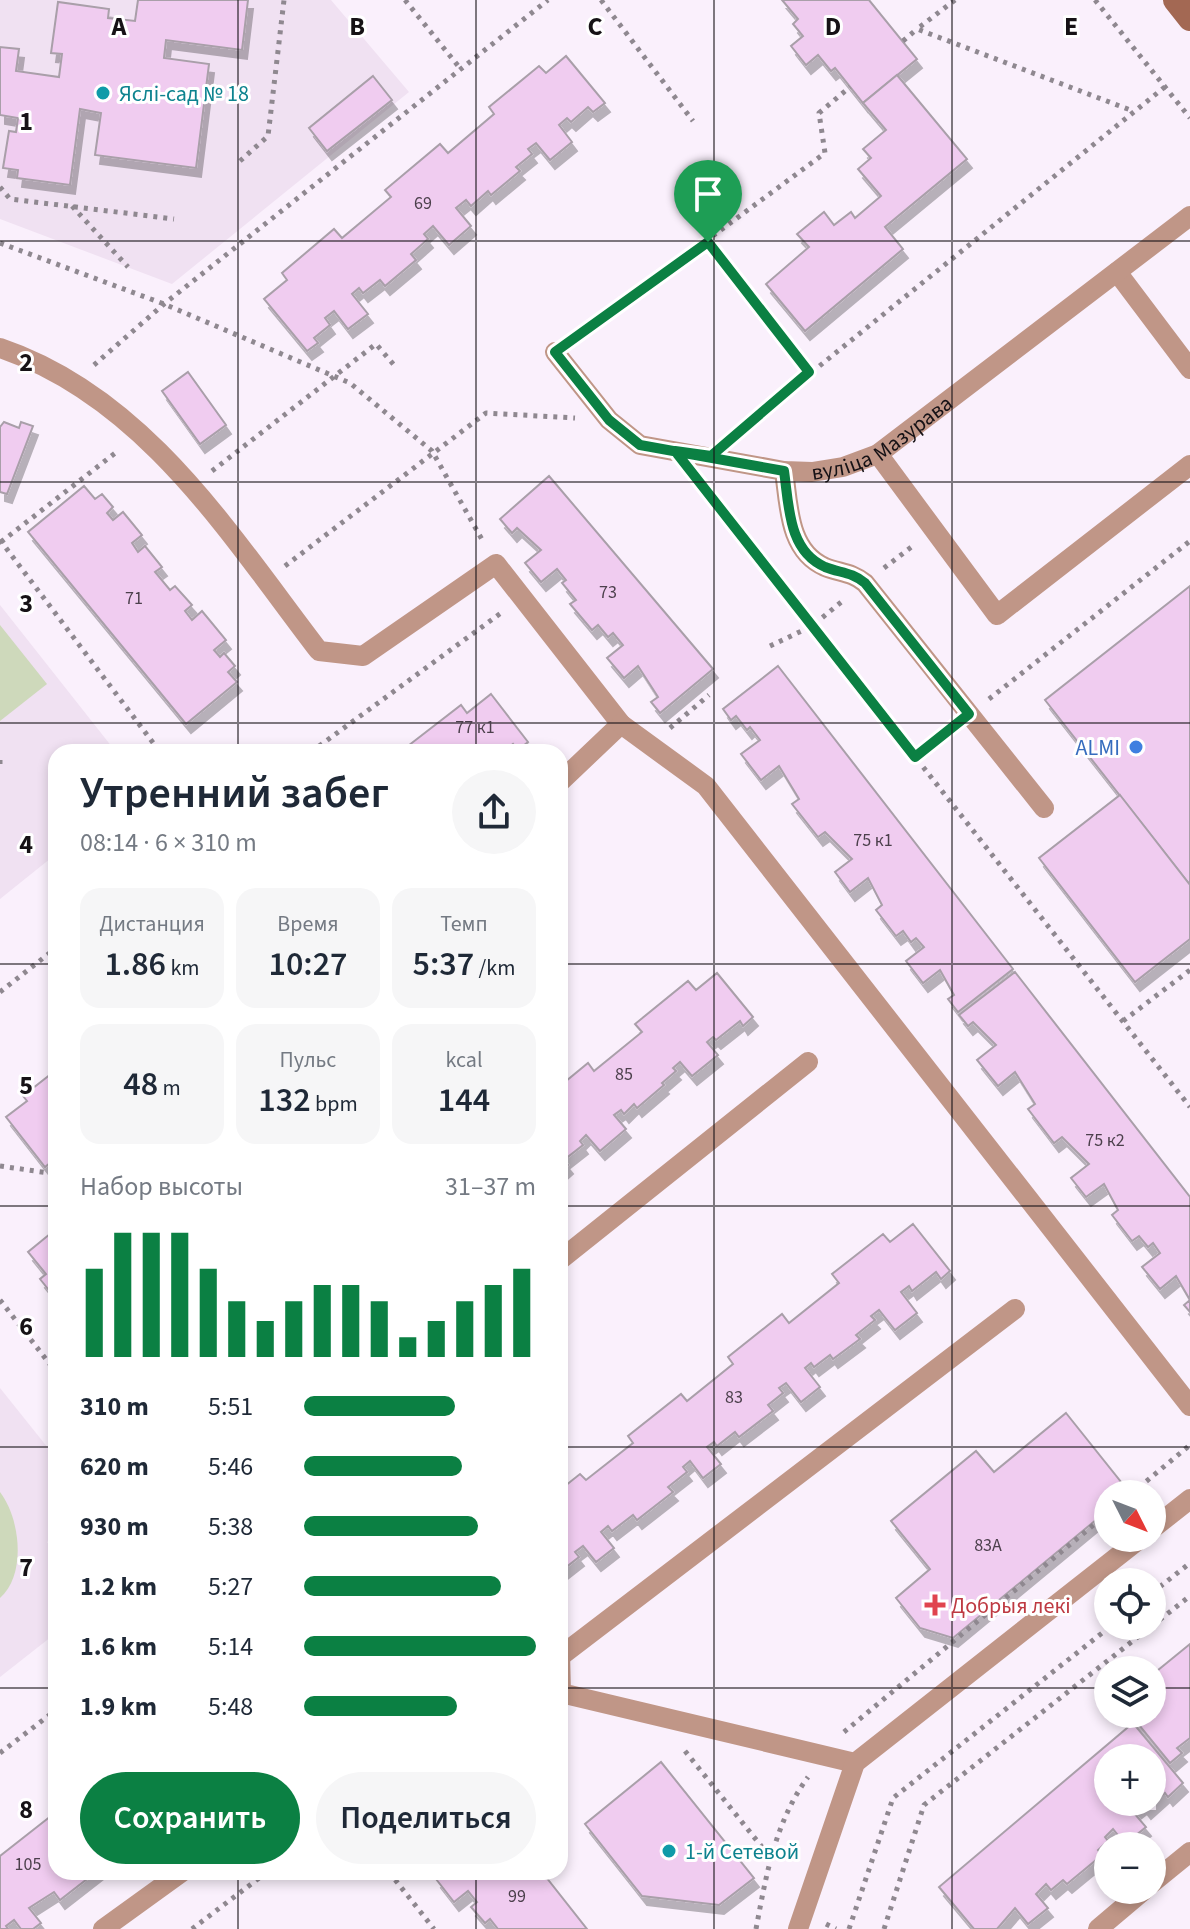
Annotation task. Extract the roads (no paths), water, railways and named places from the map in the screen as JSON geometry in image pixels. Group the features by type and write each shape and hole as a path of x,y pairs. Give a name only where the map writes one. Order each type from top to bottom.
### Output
{"main road":[{"path":"1175,0 1190,19"}],"lane":[{"name":"вуліца Мазурава","path":"555,352 609,420 640,445 784,471 833,469 878,454 1190,216"},
{"path":"1117,272 1190,369"},
{"path":"0,348 37,361 76,382 141,433 192,487 319,651 363,656 496,564 621,724 706,786 1190,1406"},
{"path":"878,454 997,615 1190,465"},
{"path":"784,471 792,524 803,551 819,564 854,574 865,583 1044,808"},
{"path":"568,774 621,724"},
{"path":"568,1254 808,1062"},
{"path":"568,1649 1015,1309"},
{"path":"1166,1518 1190,1499"},
{"path":"798,1929 855,1763 1123,1552"},
{"path":"568,1695 855,1763"},
{"path":"1166,1872 1190,1852"},
{"path":"103,1929 171,1880"},
{"path":"1098,1929 1127,1904"}],"place":[{"name":"Яслі-сад № 18","path":"103,93"},
{"name":"ALMI","path":"1136,747"},
{"name":"Добрыя лекі","path":"935,1605"},
{"name":"1-й Сетевой","path":"669,1851"}]}
